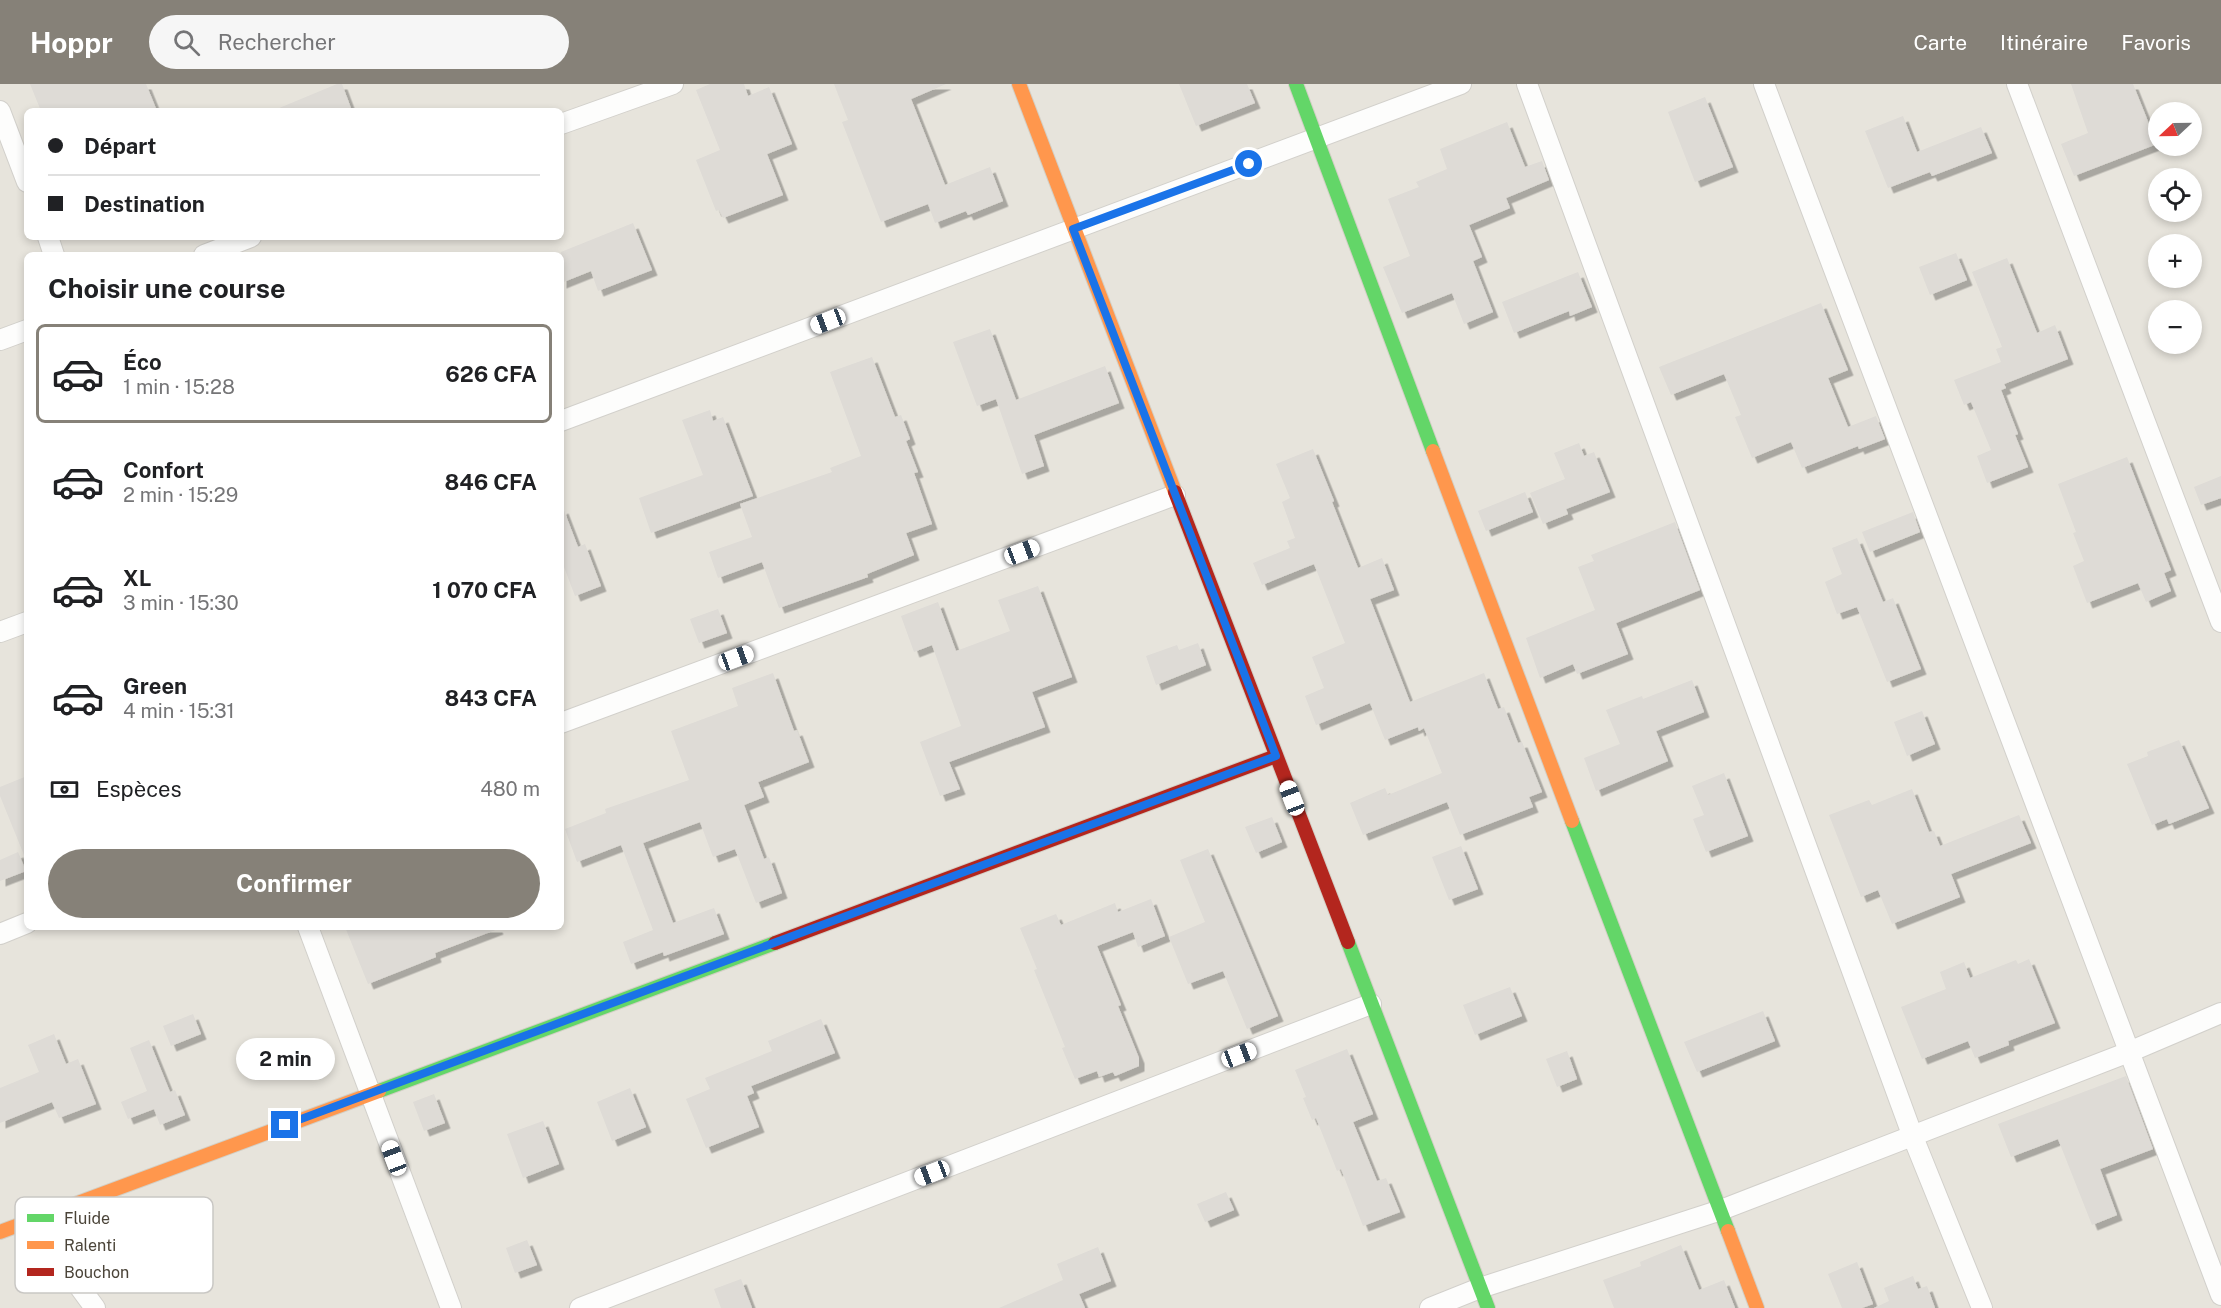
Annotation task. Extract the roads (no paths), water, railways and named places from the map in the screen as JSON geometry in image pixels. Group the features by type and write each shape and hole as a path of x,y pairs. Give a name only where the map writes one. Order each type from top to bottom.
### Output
{"street":[{"path":"564,123 673,84"},
{"path":"1019,84 1488,1308"},
{"path":"1296,84 1524,696 1757,1308"},
{"path":"564,420 1461,84"},
{"path":"1527,84 1913,1137 1982,1308"},
{"path":"1764,84 2221,1295"},
{"path":"2017,84 2221,622"},
{"path":"0,111 24,174"},
{"path":"212,252 243,240"},
{"path":"0,340 24,331"},
{"path":"564,722 1175,495"},
{"path":"0,632 24,622"},
{"path":"95,1197 1276,756"},
{"path":"0,934 24,924"},
{"path":"309,930 451,1308"},
{"path":"580,1308 1371,1004"},
{"path":"1430,1308 1480,1288 1721,1210 2129,1052 2221,1013"},
{"path":"0,1232 15,1227"},
{"path":"84,1293 95,1308"}]}
